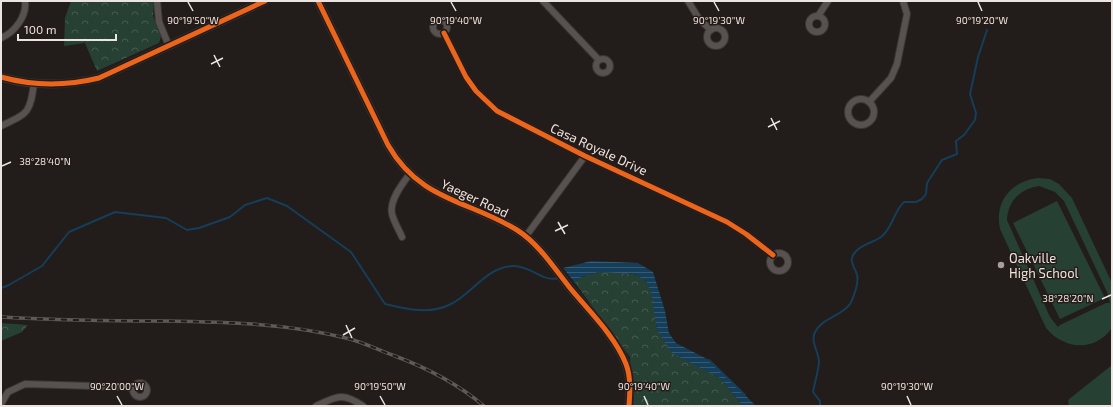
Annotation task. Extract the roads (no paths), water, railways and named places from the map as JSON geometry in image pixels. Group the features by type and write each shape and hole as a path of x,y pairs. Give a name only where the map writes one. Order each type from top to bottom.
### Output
{"street":[{"path":"157,1 158,22 169,46"},
{"path":"1,77 34,83 66,84 99,78 265,1"},
{"name":"Yaeger Road","path":"318,1 394,157 409,174 421,184 440,195 503,223 526,236 568,285 620,352 629,375 629,406"},
{"path":"543,1 599,60"},
{"path":"688,1 699,19 711,30"},
{"path":"818,16 828,1"},
{"path":"869,102 891,78 897,64 907,14 903,1"},
{"path":"1,38 17,25 25,12 25,2"},
{"name":"Casa Royale Drive","path":"444,33 466,77 486,102 497,111 585,156 727,222 746,234 773,255"},
{"path":"1,126 22,116 29,109 34,83"},
{"path":"858,99 869,102 874,111 872,119 861,125 853,123 848,111 851,104 858,99"},
{"path":"526,236 585,156"},
{"path":"402,237 392,214 392,208 398,192 409,174"},
{"path":"1,404 8,392 25,384 126,387 133,390"},
{"path":"316,406 334,397 343,396 347,396 363,406"}],"water":[{"path":"591,261 638,263 653,272 665,311 669,333 676,343 711,361 756,406 743,406 720,378 672,353 657,330 651,292 646,281 635,274 598,272 579,278 575,283 563,268"}],"waterway":[{"path":"820,406 820,401 813,392 819,362 814,343 815,332 822,323 842,311 852,301 857,282 852,258 857,250 878,239 885,233 891,225 897,210 904,202 916,202 922,199 926,194 927,183 942,160 957,154 956,141 964,135 975,120 976,113 970,94 978,57 987,30"},
{"path":"1,288 42,266 69,232 115,212 166,218 187,230 199,228 230,217 245,205 267,198 287,206 351,252 385,304 418,310 443,307 459,300 495,271 513,266 525,268 547,278 559,278"},
{"path":"709,360 745,395"}],"railway":[{"path":"1,317 257,324 327,334 350,339 419,366 442,377 484,406"}],"place":[{"name":"Oakville High School","path":"1001,265"}]}
